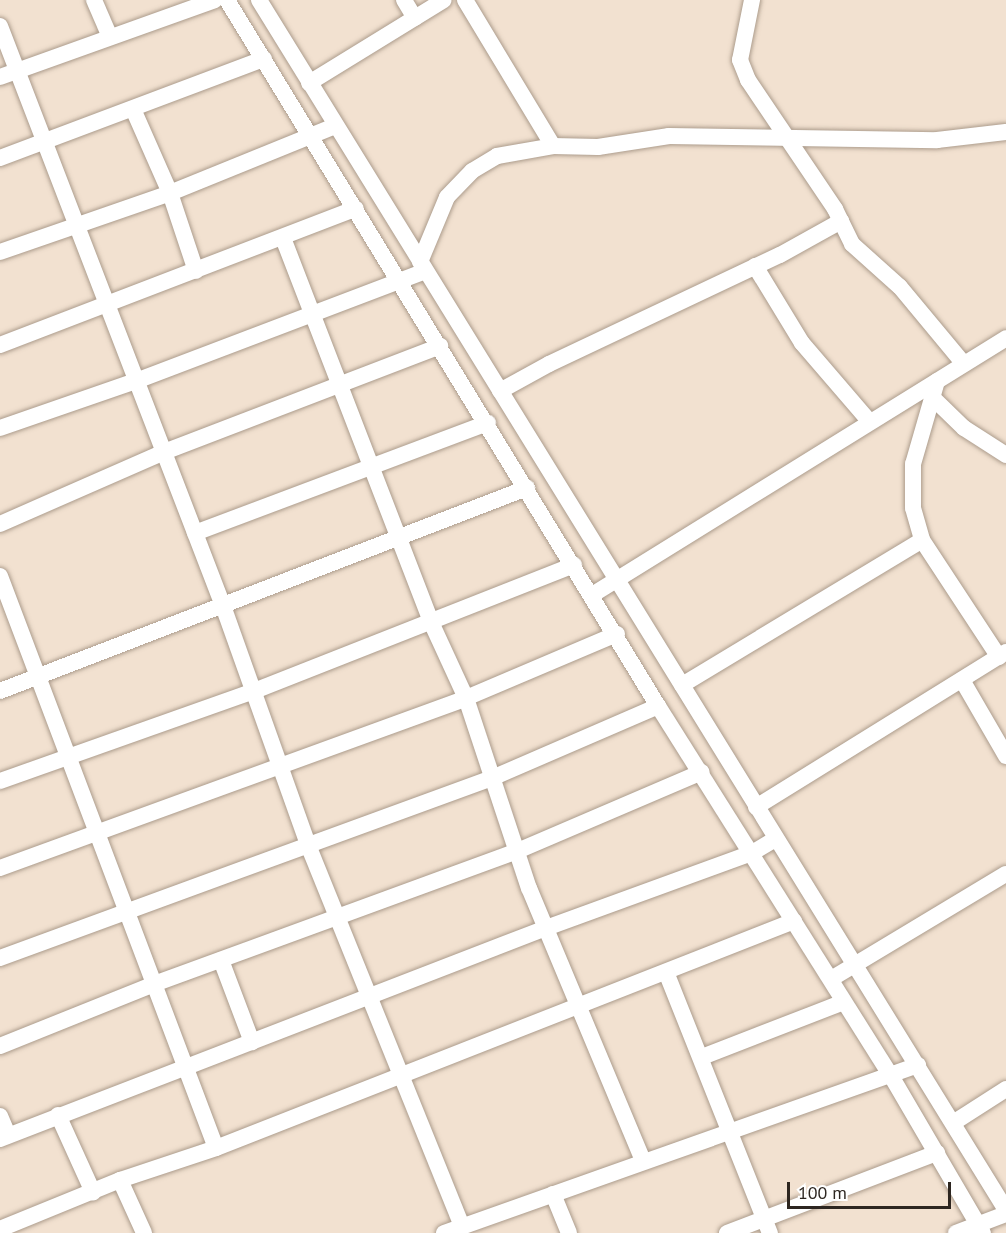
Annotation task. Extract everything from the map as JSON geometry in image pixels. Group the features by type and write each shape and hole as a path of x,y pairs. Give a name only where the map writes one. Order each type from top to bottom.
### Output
{"street":[{"path":"94,0 110,37"},
{"path":"0,77 215,0"},
{"path":"227,0 528,488 658,706 702,772 890,1074 980,1229"},
{"path":"259,0 775,839 918,1065 1006,1212 980,1229 956,1233"},
{"path":"405,0 415,18"},
{"path":"309,83 444,0"},
{"path":"465,0 553,146"},
{"path":"752,0 740,60 748,80 841,221 852,244 900,287 964,364"},
{"path":"0,26 75,226 108,305 222,603 308,845 369,998 404,1074 462,1226"},
{"path":"0,158 264,59"},
{"path":"133,108 170,193 196,271"},
{"path":"0,252 170,193 335,126"},
{"path":"0,428 136,381 401,281 423,266 447,197 472,171 497,156 553,146 598,147 669,136 937,140 1006,132"},
{"path":"0,345 356,208"},
{"path":"501,392 549,364 755,266 841,221"},
{"path":"283,238 431,622 466,698 515,852 577,1007 643,1161"},
{"path":"755,266 802,343 870,422"},
{"path":"592,595 1006,338"},
{"path":"0,524 164,452 440,346"},
{"path":"756,807 1002,655 922,540 913,508 913,464 937,381"},
{"path":"933,398 964,428 1006,455"},
{"path":"195,533 488,423"},
{"path":"0,691 222,603 528,488"},
{"path":"682,685 922,540"},
{"path":"0,781 254,691 574,565"},
{"path":"0,576 125,913 216,1148"},
{"path":"0,866 466,698 617,634"},
{"path":"962,680 1006,756"},
{"path":"0,958 492,778 658,706"},
{"path":"0,1046 154,984 515,852 702,772"},
{"path":"0,1116 4,1137 185,1066 369,998 546,927 752,853 775,839"},
{"path":"831,979 1006,874"},
{"path":"0,1229 120,1180 216,1148 794,921"},
{"path":"221,960 252,1042"},
{"path":"666,972 768,1226"},
{"path":"702,1057 844,1002"},
{"path":"444,1233 918,1065"},
{"path":"953,1123 1006,1089"},
{"path":"58,1115 93,1191"},
{"path":"728,1233 768,1226 937,1153"},
{"path":"120,1180 144,1233"},
{"path":"553,1194 569,1233"}]}
